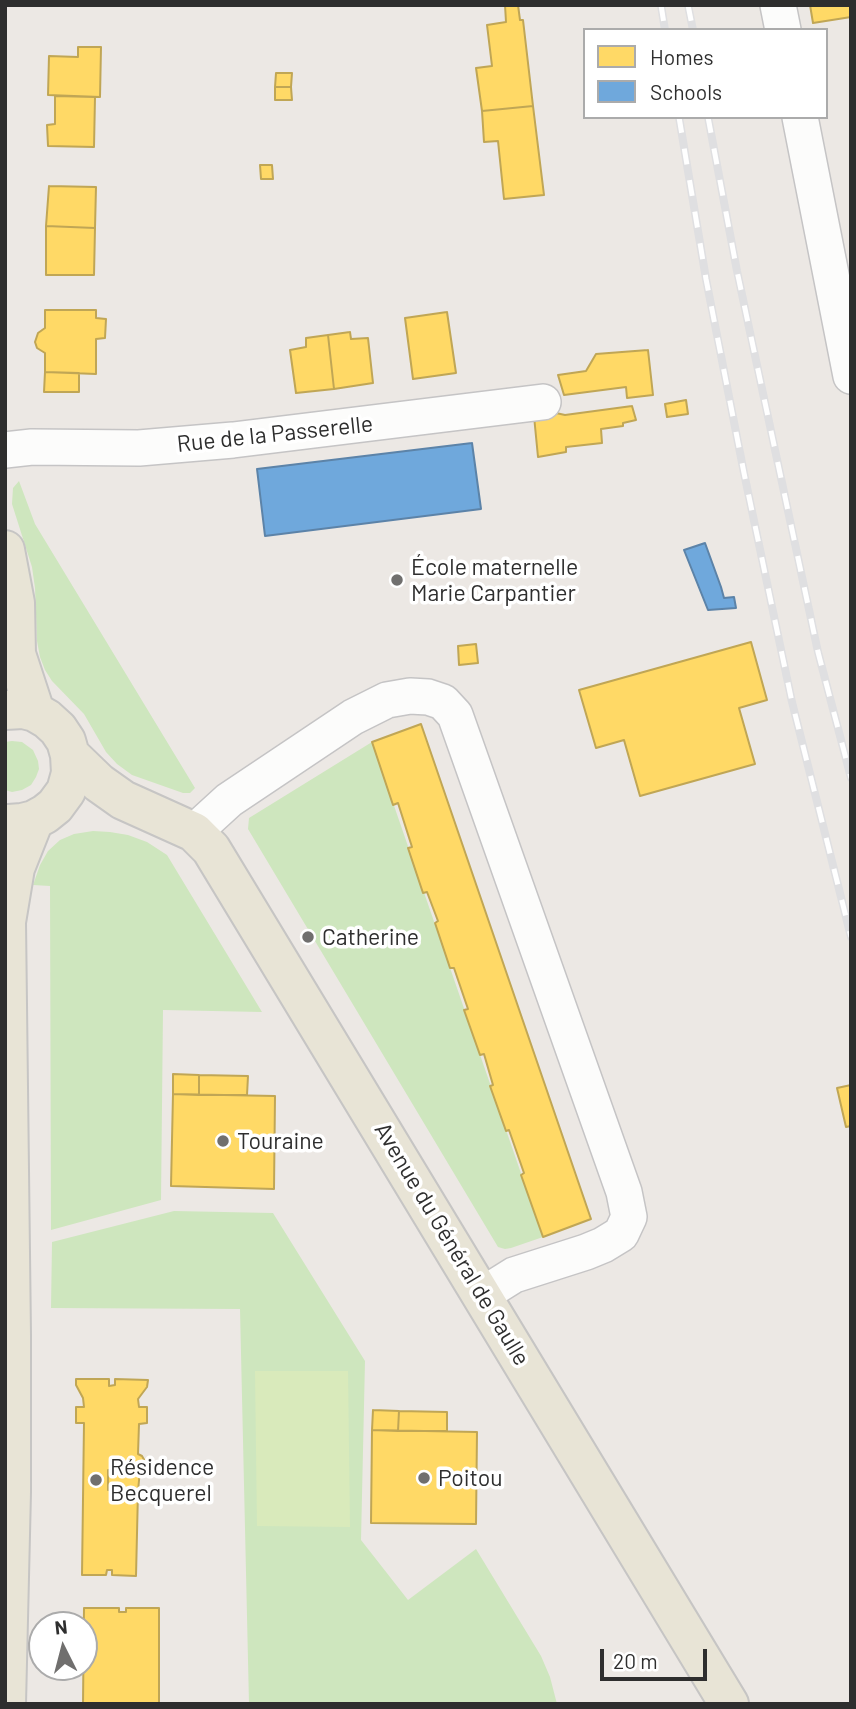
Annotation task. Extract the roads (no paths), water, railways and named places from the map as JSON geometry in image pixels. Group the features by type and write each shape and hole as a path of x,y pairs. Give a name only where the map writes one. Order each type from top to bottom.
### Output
{"main road":[{"path":"5,550 15,603 20,711"},
{"name":"Avenue du Général de Gaulle","path":"20,711 47,719 58,729 66,741 70,755 99,783 123,800 194,832 211,849 729,1704"},
{"path":"6,1704 11,1361 6,922 15,868 31,816 65,791 71,773 70,755"},
{"name":"Avenue du Général de Gaulle","path":"31,816 87,804 148,811"}],"street":[{"path":"778,5 783,28"},
{"path":"800,119 851,376"},
{"name":"Rue de la Passerelle","path":"5,450 32,447 139,448 233,440 543,402"},
{"path":"194,832 229,800 353,717 387,701 410,696 428,697 443,702 455,715 624,1192 629,1217 621,1234 603,1245 514,1275 482,1295"}],"railway":[{"path":"661,5 665,28"},
{"path":"688,5 693,28"},
{"path":"679,119 706,279 792,702 851,937"},
{"path":"708,119 737,271 818,652 851,778"}],"place":[{"name":"École maternelle Marie Carpantier","path":"397,580"},
{"name":"Catherine","path":"308,937"},
{"name":"Touraine","path":"223,1141"},
{"name":"Poitou","path":"424,1478"},
{"name":"Résidence Becquerel","path":"96,1480"}]}
